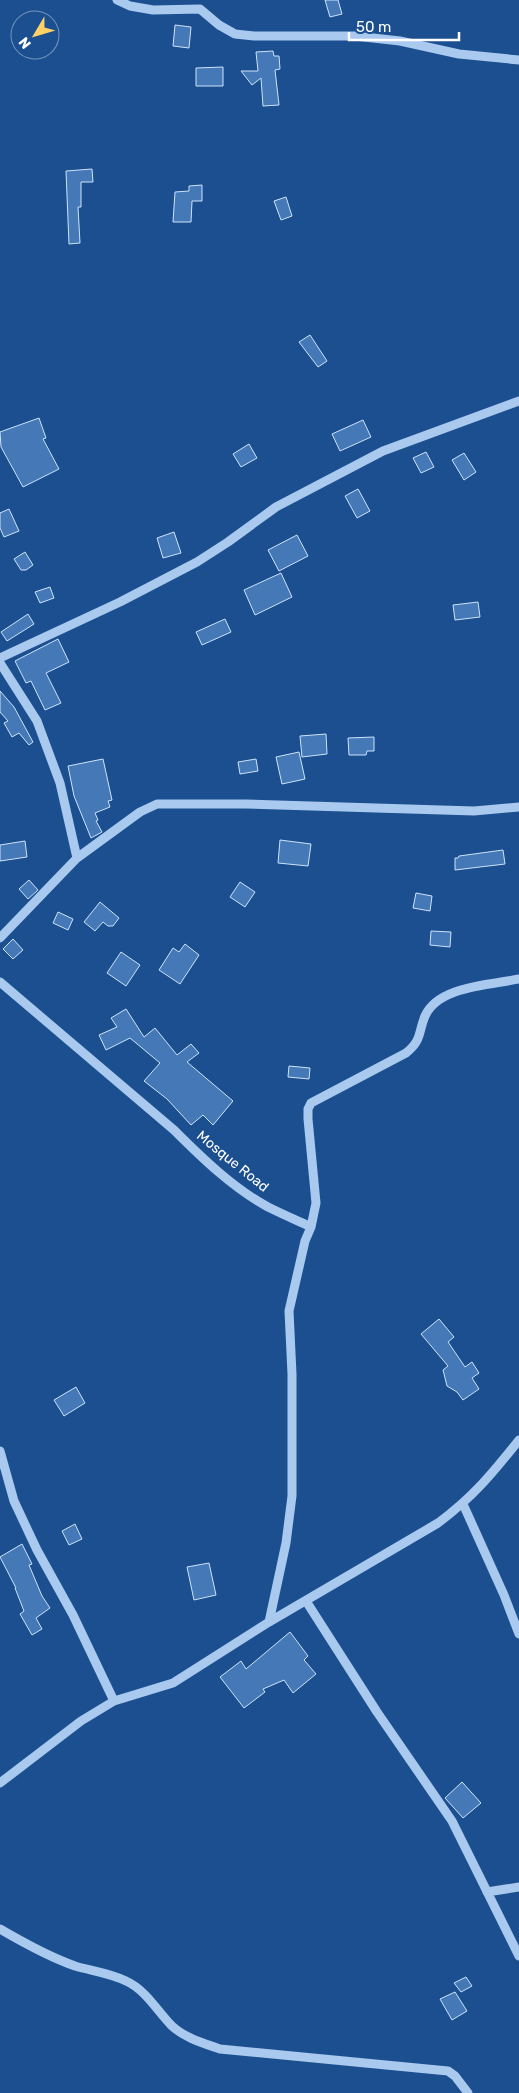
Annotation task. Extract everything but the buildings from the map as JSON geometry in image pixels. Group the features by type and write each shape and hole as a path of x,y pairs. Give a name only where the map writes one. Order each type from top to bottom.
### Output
{"street":[{"path":"117,0 130,6 153,10 200,9 219,25 235,34 254,36 355,36 400,41 458,54 519,60"},
{"path":"0,658 120,602 197,562 228,542 276,506 384,451 519,401"},
{"path":"0,663 37,721 60,783 77,858"},
{"path":"0,938 77,858 140,812 157,804 244,804 474,811 519,807"},
{"path":"269,1622 286,1543 292,1496 292,1374 289,1311 316,1203 308,1109 311,1103 406,1054 415,1046 425,1016 438,999 459,991 519,979"},
{"name":"Mosque Road","path":"0,982 238,1186 266,1206 310,1227"},
{"path":"0,1783 81,1721 114,1701 173,1683 269,1622 438,1523 463,1504 484,1484 519,1440"},
{"path":"0,1451 14,1500 37,1550 72,1615 114,1701"},
{"path":"463,1504 504,1595 519,1634"},
{"path":"306,1601 377,1712 452,1822 519,1956"},
{"path":"487,1892 519,1887"},
{"path":"0,1929 45,1953 75,1965 127,1981 146,1996 173,2026 184,2035 210,2046 220,2049 448,2071 455,2076 468,2093"}]}
